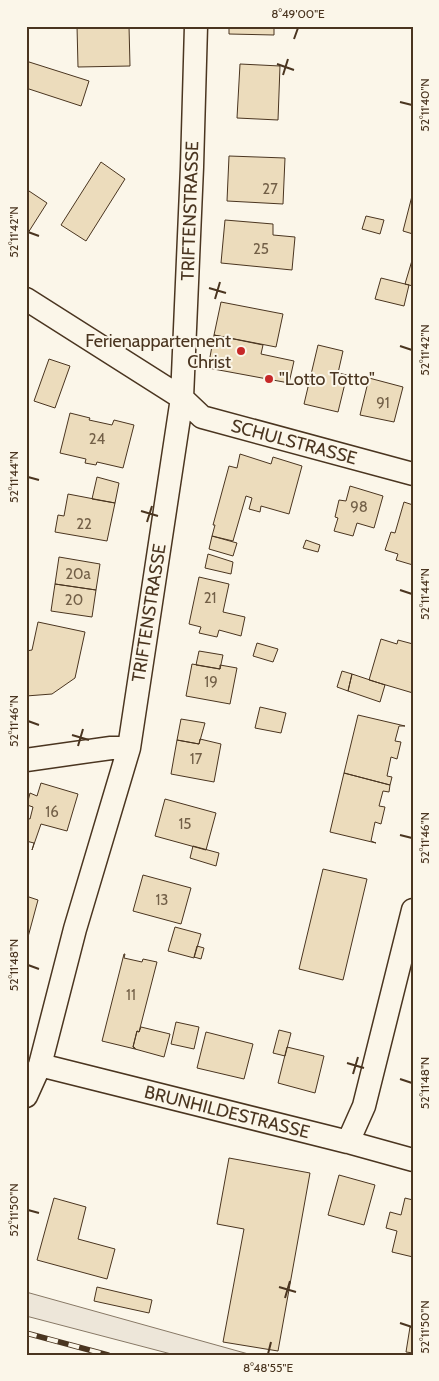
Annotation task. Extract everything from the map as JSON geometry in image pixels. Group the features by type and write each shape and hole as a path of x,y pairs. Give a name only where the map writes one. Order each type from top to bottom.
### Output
{"street":[{"name":"TRIFTENSTRASSE","path":"26,1096 40,1065 75,929 129,748 182,398 196,26"},
{"name":"SCHULSTRASSE","path":"26,299 182,398 202,417 413,474"},
{"path":"26,760 111,748 129,748"},
{"path":"348,1142 364,1106 413,910"},
{"name":"BRUNHILDESTRASSE","path":"40,1065 413,1160"}],"shaded area":[{"path":"26,1292 252,1355 175,1355 26,1316"}],"building":[{"path":"77,26 129,26 130,66 78,67"},
{"path":"229,26 274,26 274,35 229,34"},
{"path":"26,61 89,81 81,106 26,88"},
{"path":"240,64 280,66 278,120 237,118"},
{"path":"229,156 285,158 283,204 227,201"},
{"path":"101,162 125,179 86,241 61,225"},
{"path":"26,189 47,203 26,236"},
{"path":"413,192 413,234 403,231"},
{"path":"366,216 384,220 380,234 362,229"},
{"path":"225,220 273,224 273,235 295,237 292,270 221,263"},
{"path":"413,257 413,286 405,284"},
{"path":"381,278 409,285 404,306 375,299"},
{"path":"221,302 283,314 276,347 214,335"},
{"path":"214,335 263,345 261,354 294,361 289,383 208,368"},
{"path":"318,345 343,351 338,373 347,375 338,412 304,404"},
{"path":"49,359 70,366 55,408 34,401"},
{"path":"369,378 403,387 394,422 360,415"},
{"path":"70,413 90,418 89,420 112,425 114,420 134,425 123,468 97,462 96,465 85,463 86,459 60,453"},
{"path":"240,454 271,464 273,457 302,466 289,514 261,506 260,512 249,509 252,498 246,496 233,541 212,536 215,525 213,525 229,466 237,468"},
{"path":"97,477 119,483 115,503 92,499"},
{"path":"350,486 383,496 374,528 357,523 353,536 334,531 338,518 335,517 339,500 346,501"},
{"path":"68,494 115,503 107,541 55,532 58,515 64,516"},
{"path":"404,502 413,505 413,565 396,560 398,554 385,550 391,532 395,533"},
{"path":"212,536 237,543 233,556 209,549"},
{"path":"306,540 320,545 318,552 303,548"},
{"path":"208,554 233,562 231,574 205,568"},
{"path":"59,557 100,564 96,590 55,584"},
{"path":"199,577 229,584 223,612 245,617 241,636 219,630 217,637 199,633 201,627 189,624"},
{"path":"55,584 96,590 92,617 51,611"},
{"path":"38,622 85,632 75,678 52,694 26,696 26,651 32,650"},
{"path":"381,639 397,644 398,640 413,644 413,693 369,680"},
{"path":"257,643 278,649 273,662 253,656"},
{"path":"199,651 223,655 220,669 196,665"},
{"path":"192,664 220,669 220,665 237,668 230,704 186,696"},
{"path":"342,671 352,674 348,691 337,687"},
{"path":"352,674 385,685 380,702 348,691"},
{"path":"260,707 286,713 281,733 255,728"},
{"path":"358,715 405,726 399,726 395,741 401,742 397,759 391,757 387,776 392,777 390,785 344,773"},
{"path":"181,719 205,723 199,744 177,740"},
{"path":"200,739 221,744 214,782 171,774 177,740 199,744"},
{"path":"344,773 390,785 389,792 383,791 379,806 385,807 381,824 375,822 371,841 376,843 330,832"},
{"path":"41,783 78,794 67,831 41,824 32,850 34,843 26,841 26,818 30,819 33,807 27,805 30,793 37,796"},
{"path":"165,799 216,813 206,850 155,836"},
{"path":"193,846 219,853 216,866 190,858"},
{"path":"323,869 367,879 343,980 299,969"},
{"path":"143,875 191,888 181,924 133,911"},
{"path":"26,896 38,900 28,937 26,937"},
{"path":"175,927 201,934 194,958 168,951"},
{"path":"197,946 204,948 201,959 194,957"},
{"path":"124,954 124,958 142,962 143,959 157,962 139,1032 137,1031 133,1047 135,1049 102,1041"},
{"path":"176,1022 199,1027 194,1049 171,1044"},
{"path":"141,1027 170,1034 164,1057 133,1047 137,1031 139,1032"},
{"path":"279,1030 291,1033 285,1056 273,1053"},
{"path":"206,1032 253,1044 244,1079 197,1068"},
{"path":"287,1047 324,1056 315,1093 278,1083"},
{"path":"229,1158 310,1173 278,1351 223,1342 244,1229 217,1224"},
{"path":"339,1175 375,1185 364,1225 328,1215"},
{"path":"54,1198 86,1207 78,1239 115,1249 107,1279 37,1260"},
{"path":"405,1198 413,1200 413,1257 392,1252 397,1231 386,1228 390,1212 401,1215"},
{"path":"97,1287 152,1300 149,1313 94,1301"},
{"path":"410,1327 413,1328 413,1353 406,1352"}],"railway":[{"path":"26,1333 108,1355"}],"place":[{"name":"Ferienappartement Christ","path":"241,351"},
{"name":"\"Lotto Totto\"","path":"269,379"}]}
